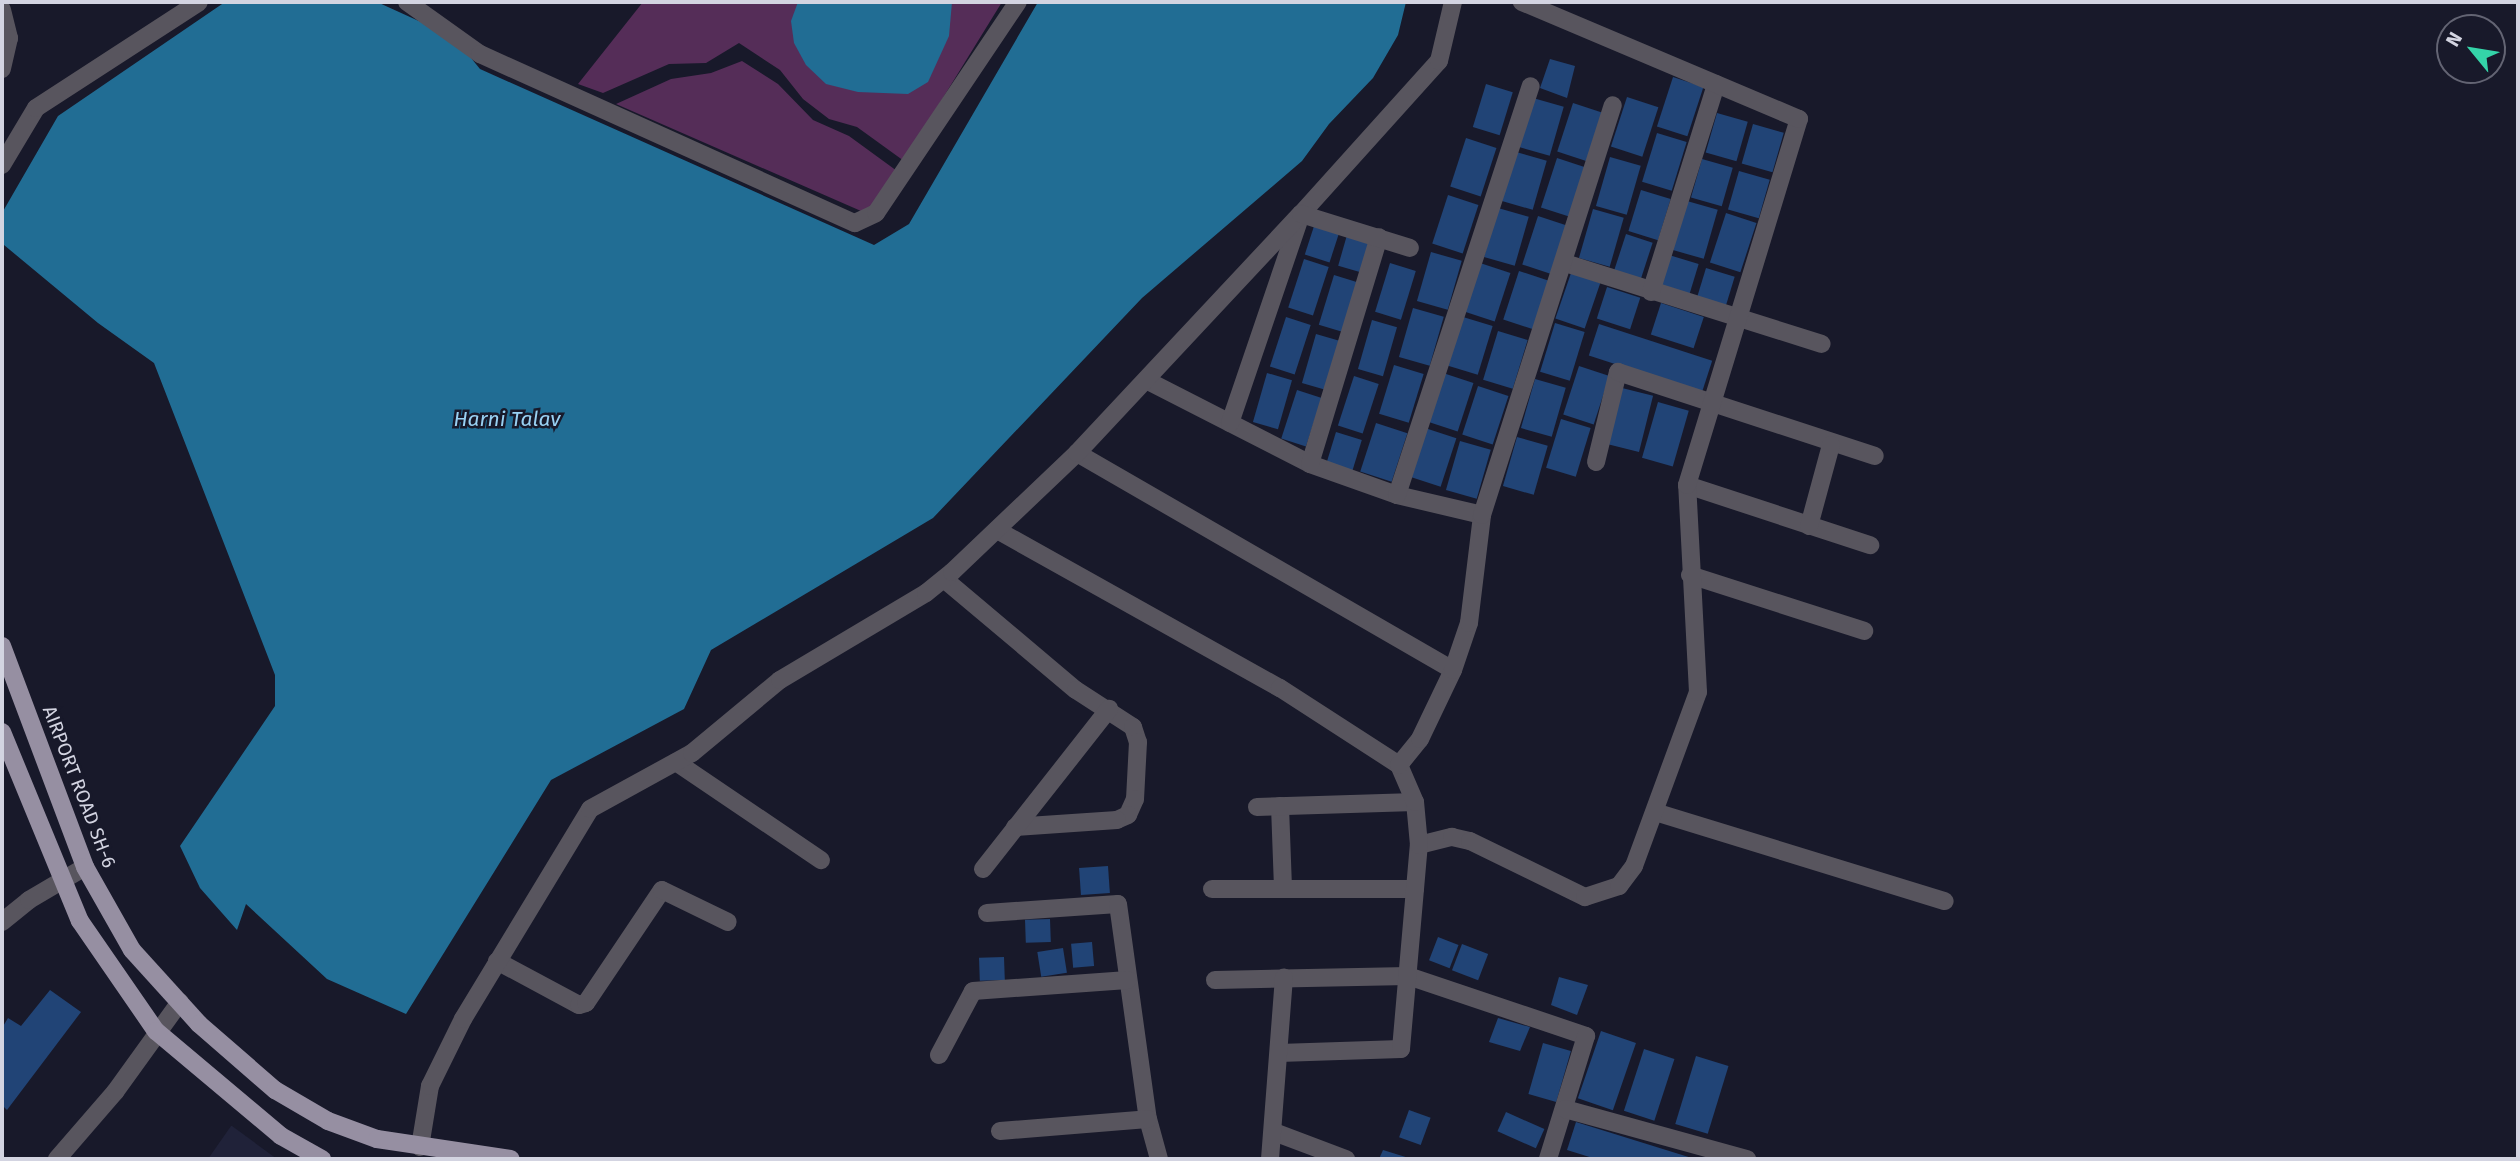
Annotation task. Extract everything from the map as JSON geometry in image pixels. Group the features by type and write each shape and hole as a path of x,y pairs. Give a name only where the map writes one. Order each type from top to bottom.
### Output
{"main road":[{"name":"AIRPORT ROAD SH-6","path":"2,646 85,867 132,950 180,1002 275,1090 328,1121 377,1139 511,1159"},
{"path":"2,732 5,748 80,921 156,1031 281,1136 322,1159"}],"street":[{"path":"2,165 36,108 199,2"},
{"path":"407,2 480,54 855,223 876,213 1018,2"},
{"path":"420,1147 430,1086 497,961 590,809 708,743 780,680 944,579 997,530 1077,453 1146,380 1439,61 1452,2"},
{"path":"1419,845 1452,837 1470,841 1585,897 1619,886 1634,866 1698,692 1687,485 1710,403 1800,119 1522,2"},
{"path":"2,10 9,38 2,69"},
{"path":"1651,292 1716,84"},
{"path":"1397,495 1531,86"},
{"path":"1399,765 1420,738 1453,670 1469,623 1482,516 1565,263 1613,105"},
{"path":"1301,214 1410,248"},
{"path":"1230,423 1301,214"},
{"path":"1310,464 1379,237"},
{"path":"1565,263 1822,344"},
{"path":"1596,462 1618,372 1831,445 1875,456"},
{"path":"1146,380 1310,464 1397,495 1482,516"},
{"path":"1809,526 1831,445"},
{"path":"1077,453 1453,670"},
{"path":"1687,485 1870,545"},
{"path":"997,530 1280,688 1399,765 1415,802 1419,845 1401,1049 1279,1053"},
{"path":"1690,575 1864,631"},
{"path":"944,579 1076,690 1133,727 1138,742 1135,799 1128,815 1117,820 1015,827"},
{"path":"983,869 1109,709"},
{"path":"676,762 821,860"},
{"path":"1257,807 1415,802"},
{"path":"1280,806 1283,889"},
{"path":"1655,812 1945,901"},
{"path":"2,922 29,900 63,883 85,867"},
{"path":"1212,889 1415,888"},
{"path":"497,961 579,1005 586,1003 662,890 728,922"},
{"path":"987,913 1118,904 1148,1119 1159,1159"},
{"path":"1215,980 1408,976 1586,1036 1548,1159"},
{"path":"1270,1159 1284,978"},
{"path":"939,1055 973,991 1012,980 1128,980"},
{"path":"60,1158 115,1092 156,1031 180,1002"},
{"path":"1565,1109 1747,1159"},
{"path":"1000,1130 1148,1119"},
{"path":"1274,1132 1346,1159"}],"shaded area":[{"path":"643,2 1002,2 904,161 857,127 829,119 803,99 780,70 739,43 706,63 669,64 603,93 578,84"},
{"path":"742,61 778,84 813,120 849,136 897,171 869,209 861,211 616,104 671,79 711,73"},
{"path":"232,1126 277,1159 208,1159"}],"water":[{"name":"Harni Talav","path":"225,2 377,2 454,37 480,69 874,245 909,224 1038,2 1406,2 1398,35 1373,78 1329,124 1302,161 1142,298 933,518 711,650 684,709 551,780 406,1014 327,979 246,904 237,930 200,888 180,846 275,706 275,675 154,363 98,323 4,245 2,238 2,213 58,116"},
{"path":"798,2 952,2 949,36 928,82 908,94 858,92 826,84 806,65 794,43 791,21"}],"building":[{"path":"1550,59 1575,66 1567,98 1540,88"},
{"path":"1673,77 1703,87 1687,136 1657,126"},
{"path":"1486,84 1513,92 1500,135 1473,127"},
{"path":"1627,97 1658,107 1642,157 1611,146"},
{"path":"1533,98 1564,107 1550,156 1519,147"},
{"path":"1573,103 1603,113 1588,161 1557,152"},
{"path":"1717,113 1748,122 1736,161 1706,152"},
{"path":"1753,124 1784,133 1772,172 1742,163"},
{"path":"1657,133 1687,142 1672,191 1642,182"},
{"path":"1466,138 1496,148 1481,196 1450,187"},
{"path":"1516,152 1547,161 1533,210 1502,201"},
{"path":"1610,157 1641,166 1627,215 1596,206"},
{"path":"1557,158 1587,168 1571,217 1541,207"},
{"path":"1702,159 1733,168 1722,206 1691,197"},
{"path":"1739,171 1770,180 1759,218 1728,209"},
{"path":"1641,190 1671,199 1658,240 1628,231"},
{"path":"1448,195 1478,205 1463,253 1432,244"},
{"path":"1687,201 1718,210 1704,259 1673,250"},
{"path":"1498,208 1529,217 1515,266 1484,257"},
{"path":"1593,209 1624,218 1610,267 1579,258"},
{"path":"1726,213 1756,223 1740,272 1710,262"},
{"path":"1538,216 1568,226 1553,274 1522,265"},
{"path":"1315,223 1340,231 1330,262 1305,254"},
{"path":"1626,234 1653,243 1640,281 1614,272"},
{"path":"1347,235 1372,242 1363,273 1338,266"},
{"path":"1431,252 1462,261 1448,310 1417,301"},
{"path":"1669,255 1699,264 1689,295 1660,286"},
{"path":"1304,259 1329,267 1313,316 1288,308"},
{"path":"1390,263 1416,271 1401,320 1375,312"},
{"path":"1480,263 1510,273 1495,321 1464,312"},
{"path":"1706,268 1735,277 1726,306 1697,298"},
{"path":"1519,271 1550,281 1535,330 1503,320"},
{"path":"1571,273 1600,283 1585,328 1555,318"},
{"path":"1334,275 1360,283 1345,333 1319,325"},
{"path":"1607,287 1640,298 1630,329 1597,318"},
{"path":"1661,303 1704,317 1694,348 1651,334"},
{"path":"1413,308 1444,317 1430,366 1399,357"},
{"path":"1286,317 1311,325 1295,374 1270,366"},
{"path":"1463,317 1493,326 1478,375 1448,366"},
{"path":"1372,320 1397,327 1383,376 1358,369"},
{"path":"1555,323 1585,332 1570,381 1540,372"},
{"path":"1599,324 1712,361 1702,392 1589,355"},
{"path":"1498,331 1528,340 1513,389 1483,380"},
{"path":"1316,334 1341,341 1327,390 1302,383"},
{"path":"1394,365 1424,374 1409,423 1379,414"},
{"path":"1579,366 1609,376 1594,424 1563,415"},
{"path":"1267,373 1292,380 1278,429 1253,422"},
{"path":"1443,373 1473,383 1458,431 1427,422"},
{"path":"1354,376 1379,384 1363,433 1338,425"},
{"path":"1535,379 1566,388 1552,437 1521,428"},
{"path":"1478,386 1508,396 1493,444 1462,435"},
{"path":"1622,388 1653,396 1639,452 1608,444"},
{"path":"1297,390 1322,398 1306,447 1281,439"},
{"path":"1658,402 1689,411 1673,467 1642,458"},
{"path":"1561,419 1591,428 1576,477 1546,468"},
{"path":"1376,423 1407,433 1392,482 1360,472"},
{"path":"1425,428 1456,438 1441,487 1409,477"},
{"path":"1336,432 1362,440 1352,471 1326,464"},
{"path":"1517,437 1548,446 1534,495 1503,486"},
{"path":"1460,441 1491,450 1477,499 1446,490"},
{"path":"1108,866 1110,893 1081,895 1079,868"},
{"path":"1050,919 1051,942 1026,943 1025,920"},
{"path":"1438,937 1459,945 1450,968 1429,960"},
{"path":"1092,942 1094,966 1073,968 1071,944"},
{"path":"1462,944 1488,954 1478,980 1452,970"},
{"path":"1063,948 1067,973 1041,977 1037,952"},
{"path":"1004,957 1005,980 980,981 979,958"},
{"path":"1559,977 1588,985 1577,1015 1551,1005"},
{"path":"50,990 81,1012 7,1110 2,1105 2,1028 8,1018 21,1026"},
{"path":"1498,1018 1530,1027 1520,1051 1489,1042"},
{"path":"1601,1031 1636,1043 1613,1110 1578,1098"},
{"path":"1543,1043 1571,1051 1556,1102 1528,1094"},
{"path":"1644,1049 1674,1059 1654,1121 1624,1111"},
{"path":"1696,1056 1729,1066 1708,1134 1675,1124"},
{"path":"1409,1110 1431,1118 1421,1145 1399,1137"},
{"path":"1506,1112 1544,1129 1536,1148 1497,1131"},
{"path":"1576,1122 1695,1159 1596,1159 1567,1150"},
{"path":"1383,1150 1412,1159 1379,1159"}]}
